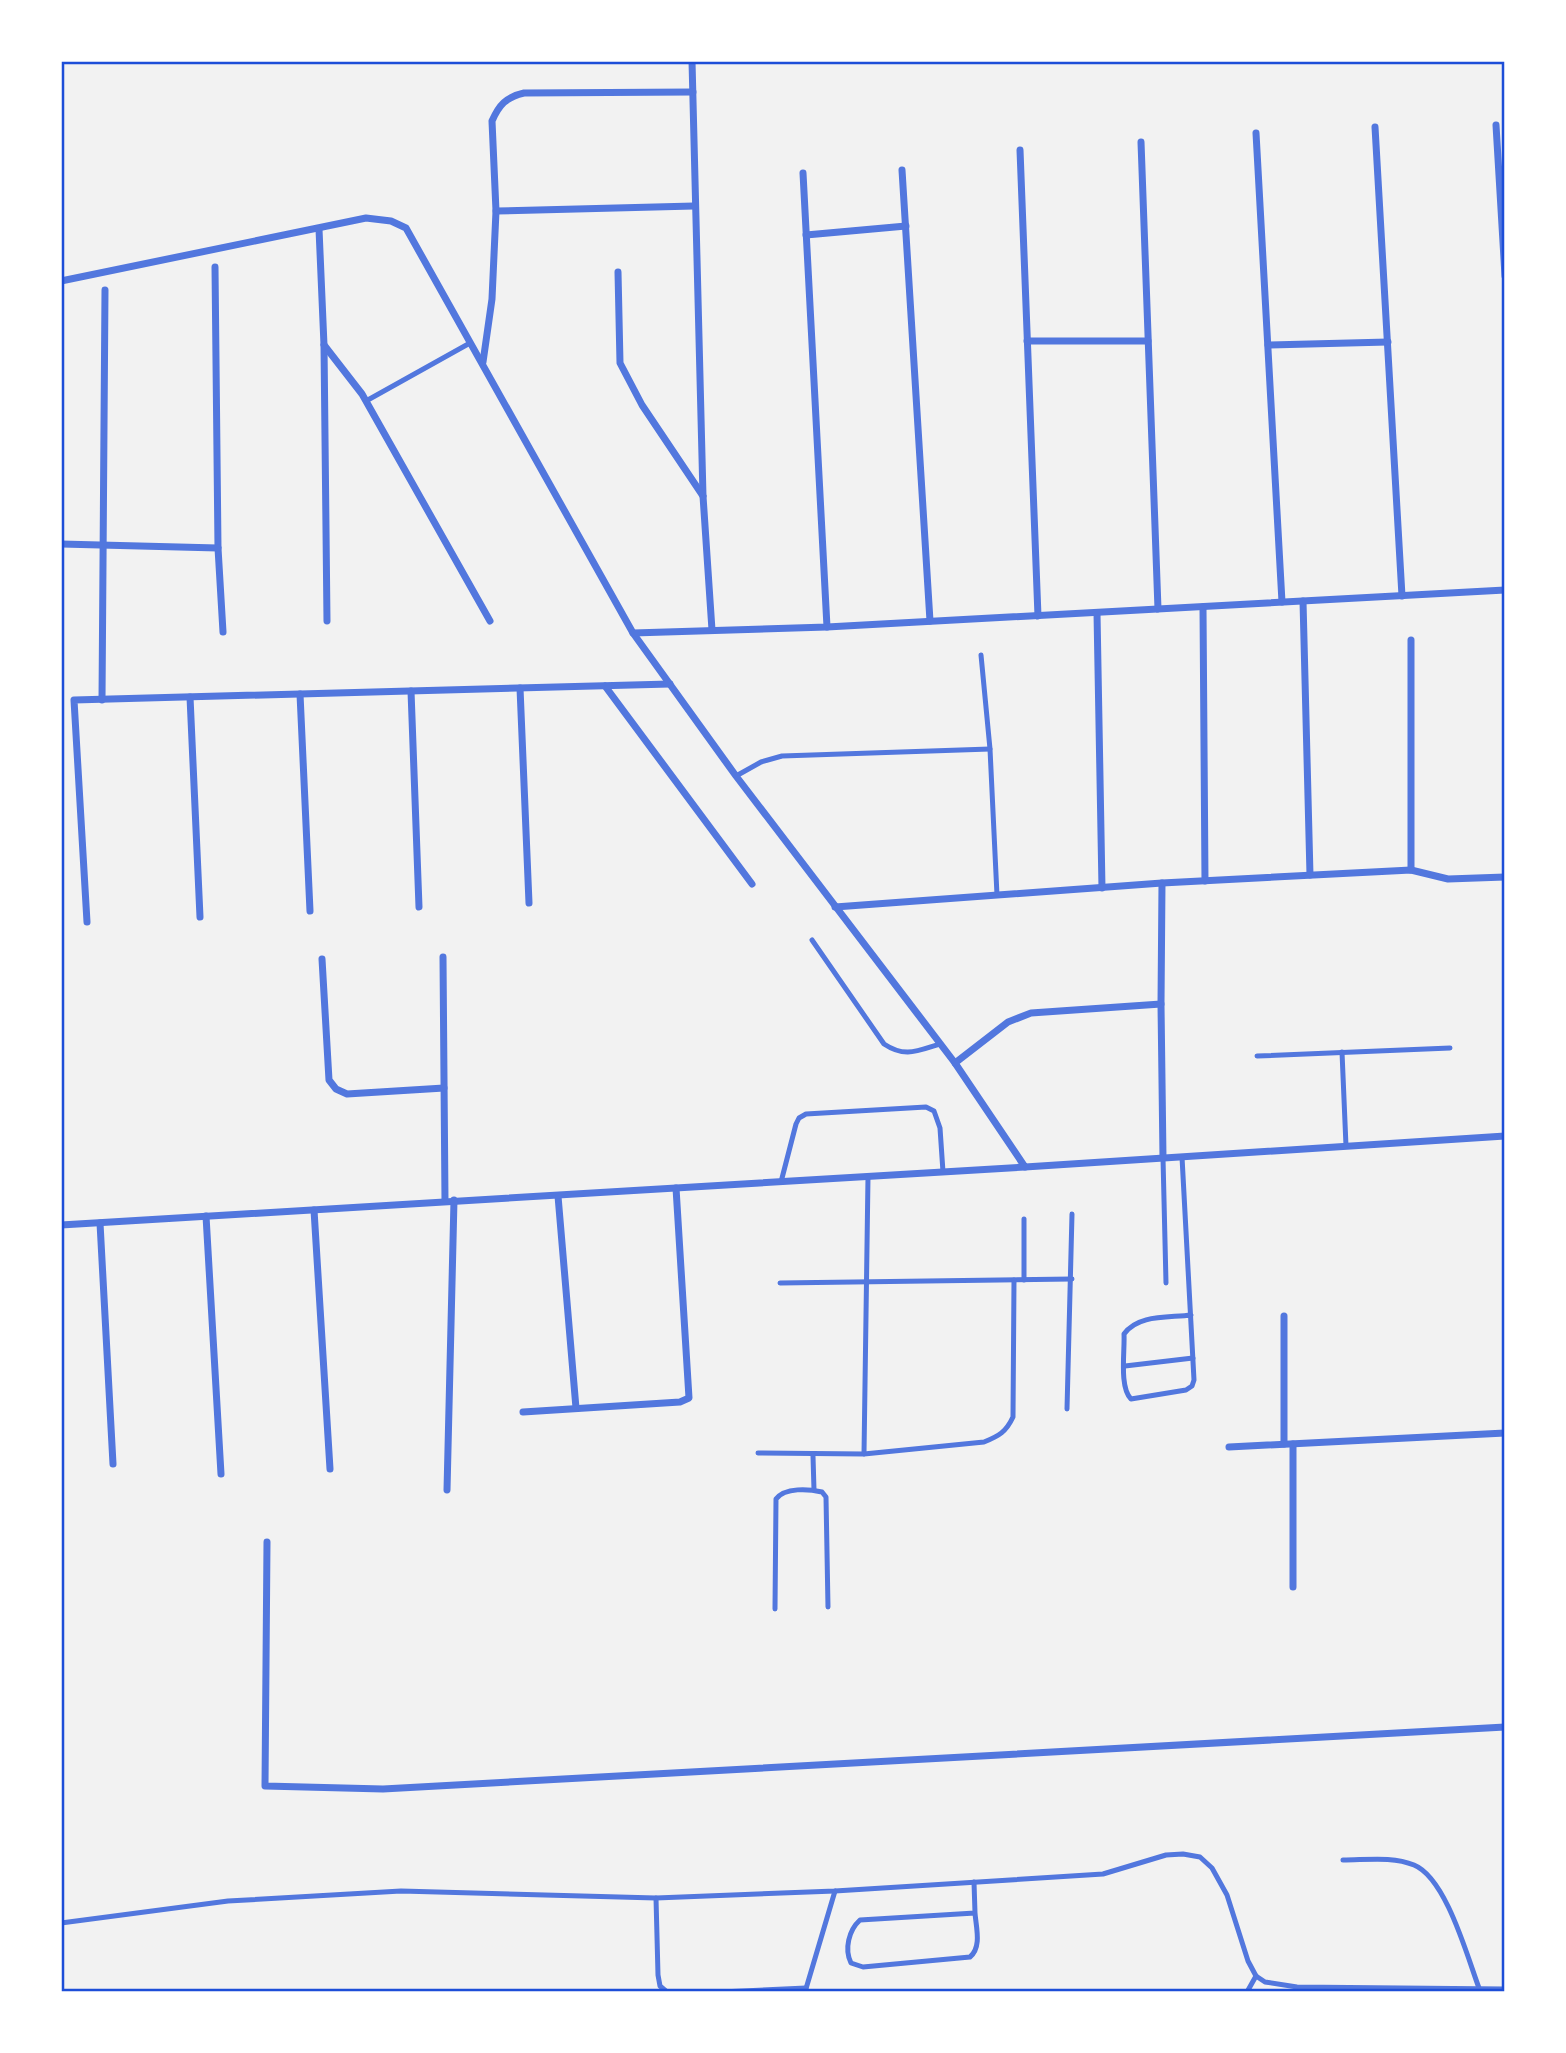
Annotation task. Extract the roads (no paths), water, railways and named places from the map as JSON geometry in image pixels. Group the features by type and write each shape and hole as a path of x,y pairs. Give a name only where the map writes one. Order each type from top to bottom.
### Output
{"street":[{"path":"692,61 703,496 712,631"},
{"path":"483,363 492,299 496,211 492,121 497,110 504,101 524,93 693,92"},
{"path":"1496,125 1505,276"},
{"path":"1375,127 1402,596"},
{"path":"1256,132 1282,602"},
{"path":"1141,142 1158,609"},
{"path":"1020,150 1038,616"},
{"path":"902,170 930,621"},
{"path":"803,173 827,627"},
{"path":"496,211 694,206"},
{"path":"61,281 366,218 391,221 406,228 633,633 736,776 955,1063 1025,1167"},
{"path":"806,235 906,226"},
{"path":"318,229 324,345 327,621"},
{"path":"215,267 218,548 223,632"},
{"path":"618,272 620,363 642,405 703,496"},
{"path":"102,699 105,290"},
{"path":"1027,341 1148,341"},
{"path":"1268,345 1388,342"},
{"path":"324,345 366,401 489,621"},
{"path":"61,544 218,548"},
{"path":"633,633 827,627 1505,590"},
{"path":"1303,601 1310,875"},
{"path":"1203,607 1205,881"},
{"path":"1097,612 1102,888"},
{"path":"1411,870 1412,640"},
{"path":"87,922 74,700 670,684"},
{"path":"605,686 752,884"},
{"path":"520,688 529,903"},
{"path":"411,691 419,907"},
{"path":"300,694 310,911"},
{"path":"190,697 200,917"},
{"path":"835,907 1162,883 1411,870 1448,880 1505,877"},
{"path":"1162,883 1163,1158"},
{"path":"443,957 445,1200"},
{"path":"322,959 329,1080 335,1089 347,1094 444,1088"},
{"path":"955,1063 1008,1022 1031,1013 1161,1004"},
{"path":"61,1225 1505,1136"},
{"path":"523,1412 680,1402 689,1398 676,1188"},
{"path":"558,1196 576,1408"},
{"path":"447,1490 454,1200"},
{"path":"314,1210 330,1469"},
{"path":"206,1216 221,1474"},
{"path":"100,1223 113,1464"},
{"path":"1284,1316 1293,1587"},
{"path":"1228,1447 1505,1433"},
{"path":"267,1542 265,1786 383,1788 1505,1727"}],"lane":[{"path":"366,401 470,343"},
{"path":"981,655 990,749 997,895"},
{"path":"736,776 761,762 782,756 990,749"},
{"path":"812,940 884,1044 896,1052 909,1053 940,1044"},
{"path":"1256,1056 1450,1048"},
{"path":"1342,1052 1346,1146"},
{"path":"781,1182 796,1124 799,1118 806,1114 926,1107 934,1111 940,1128 943,1172"},
{"path":"1182,1157 1194,1358 1194,1380 1192,1386 1186,1390 1131,1399 1126,1394 1124,1334 1132,1325 1143,1321 1191,1315"},
{"path":"1163,1158 1166,1283"},
{"path":"864,1454 867,1177"},
{"path":"1067,1409 1072,1214"},
{"path":"1024,1219 1024,1280"},
{"path":"780,1283 1072,1279"},
{"path":"758,1453 864,1454 984,1442 1000,1436 1013,1417 1014,1280"},
{"path":"1125,1366 1194,1358"},
{"path":"813,1455 814,1490"},
{"path":"775,1609 776,1499 779,1494 785,1492 814,1490 822,1492 826,1497 828,1607"},
{"path":"61,1923 228,1901 401,1891 656,1898 835,1891 1103,1874 1166,1855 1182,1854 1200,1857 1212,1868 1227,1895 1248,1961 1256,1976 1265,1982 1297,1987 1505,1989"},
{"path":"1343,1860 1399,1860 1426,1872 1437,1884 1446,1902 1479,1989"},
{"path":"974,1882 978,1946 970,1957 863,1967 850,1963 848,1957 852,1932 860,1920 975,1913"},
{"path":"721,1992 805,1990 835,1891"},
{"path":"656,1898 658,1975 660,1986 667,1992"},
{"path":"1247,1992 1256,1976"}]}
